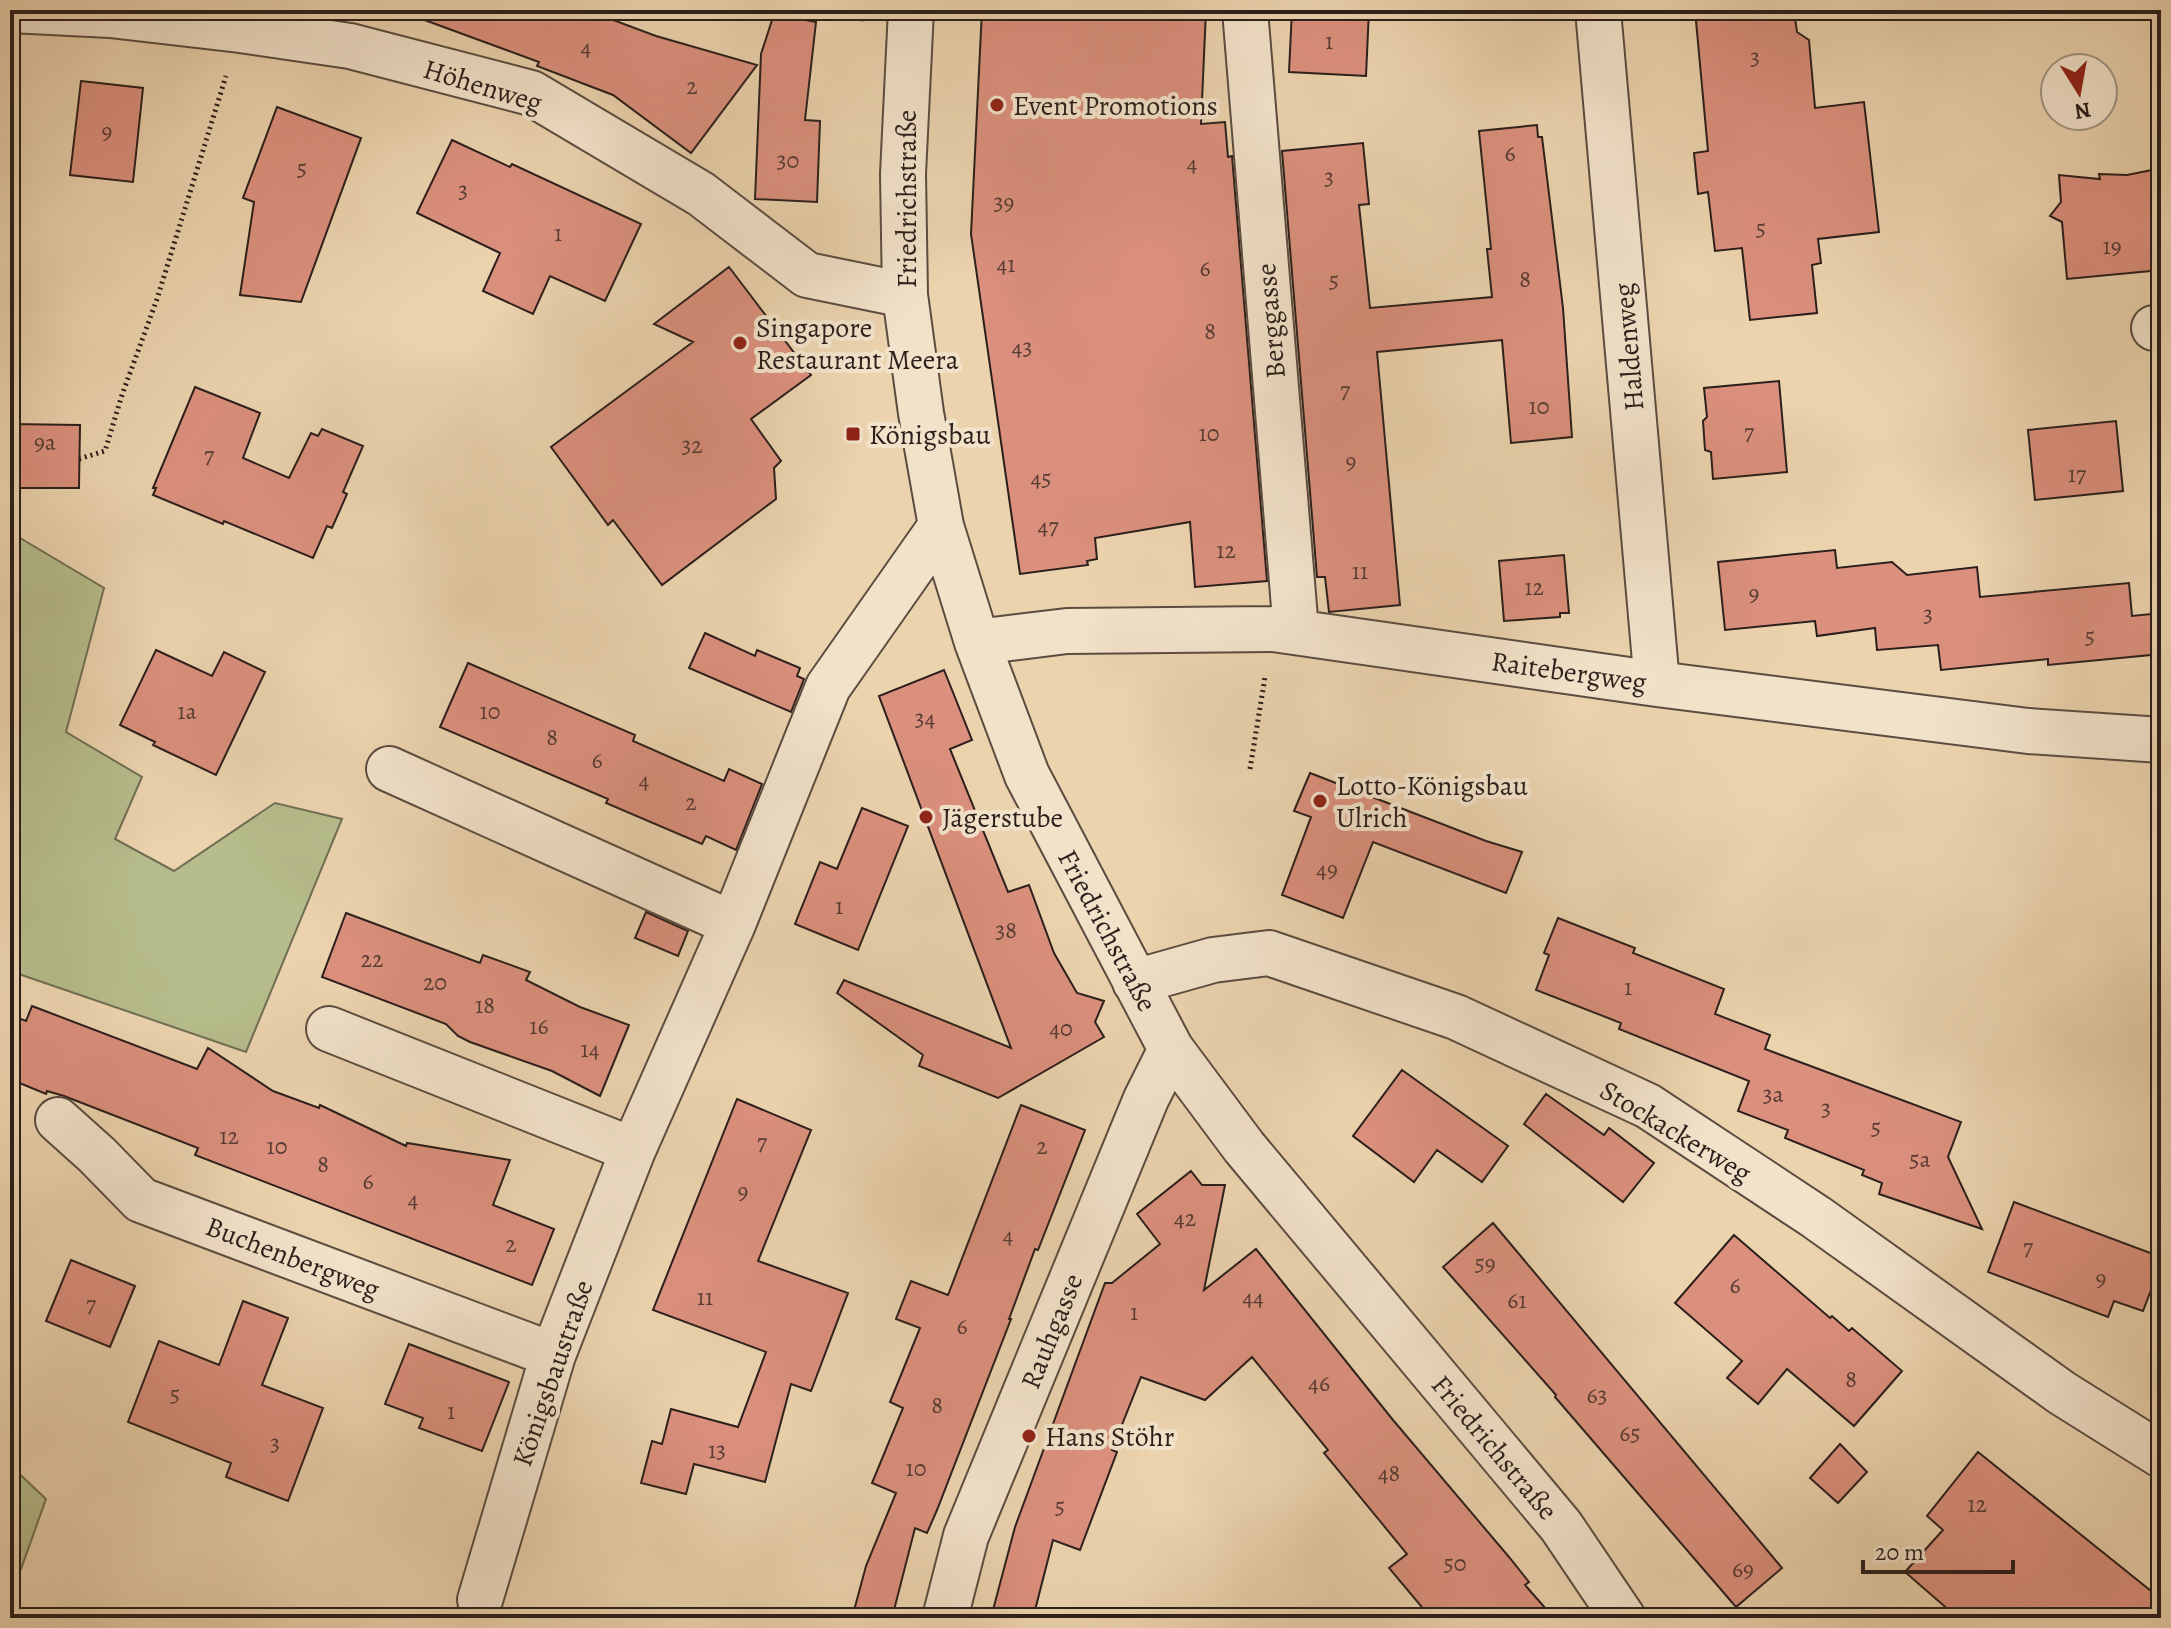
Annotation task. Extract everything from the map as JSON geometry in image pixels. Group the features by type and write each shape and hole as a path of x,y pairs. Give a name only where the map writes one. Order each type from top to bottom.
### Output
{"street":[{"name":"Höhenweg","path":"11,10 110,15 350,46 531,93 701,194 807,275 905,295"},
{"name":"Berggasse","path":"1245,10 1285,630"},
{"name":"Haldenweg","path":"1598,10 1657,684"},
{"name":"Friedrichstraße","path":"910,17 903,174 905,295 921,413 941,526 977,642 1027,775 1171,1049 1244,1147 1561,1526 1623,1618"},
{"name":"Königsbaustraße","path":"480,1600 553,1355 633,1150 733,924 828,687 941,526"},
{"name":"Raitebergweg","path":"977,642 1067,631 1285,630 1657,684 2028,731 2161,740"},
{"path":"389,769 733,924"},
{"name":"Stockackerweg","path":"1135,982 1213,960 1269,953 1456,1017 1648,1106 1816,1217 2062,1393 2161,1455"},
{"path":"329,1029 633,1150"},
{"name":"Rauhgasse","path":"945,1618 966,1536 1146,1099 1171,1049"},
{"name":"Buchenbergweg","path":"58,1120 141,1200 553,1355"}],"path":[{"path":"802,12 910,17"},
{"path":"79,459 105,451 157,299 240,30"},
{"path":"1250,769 1285,630"}],"green space":[{"path":"10,532 104,588 66,732 142,777 115,839 174,871 275,803 342,819 246,1052 10,971"},
{"path":"10,1465 46,1499 21,1569 10,1567"}],"building":[{"path":"412,10 616,10 613,20 656,36 757,65 691,153 613,95 537,66 539,62 411,15"},
{"path":"982,10 1206,10 1201,124 1225,122 1228,157 1232,156 1267,581 1195,587 1190,522 1095,538 1097,559 1087,561 1088,565 1020,574 971,234"},
{"path":"1292,10 1369,10 1366,76 1289,72"},
{"path":"1695,10 1794,10 1797,32 1809,40 1815,108 1864,102 1879,232 1818,239 1821,263 1812,265 1817,313 1750,320 1742,248 1715,251 1708,192 1698,194 1694,153 1708,151"},
{"path":"774,14 816,22 805,120 820,121 817,202 755,199 761,54"},
{"path":"81,81 143,88 133,182 70,175"},
{"path":"277,107 361,138 301,302 240,295 254,202 243,198"},
{"path":"1537,125 1538,137 1542,137 1563,308 1572,437 1511,443 1502,340 1377,352 1400,605 1329,612 1325,577 1317,577 1282,151 1363,143 1369,204 1359,205 1370,308 1492,297 1487,249 1491,249 1479,131"},
{"path":"452,140 510,167 512,164 641,224 605,301 550,276 533,314 483,291 500,253 417,213"},
{"path":"2157,169 2161,197 2161,270 2067,279 2062,222 2050,216 2061,202 2059,175 2100,179 2099,174 2127,175"},
{"path":"729,267 811,375 751,419 781,461 774,468 776,499 662,585 613,520 608,525 551,447 693,342 654,324"},
{"path":"1779,381 1787,472 1713,479 1711,452 1705,450 1703,421 1707,417 1704,388"},
{"path":"195,387 260,413 243,458 289,478 311,433 318,436 322,429 363,446 343,492 347,494 332,528 327,526 313,558 153,495 156,488 153,488"},
{"path":"2116,421 2123,491 2035,500 2028,430"},
{"path":"10,424 80,425 79,488 10,488"},
{"path":"1835,550 1837,568 1892,562 1907,575 1977,567 1980,597 2129,583 2132,616 2161,613 2161,654 2048,665 2048,659 1941,670 1938,645 1877,650 1875,628 1817,636 1815,621 1725,630 1718,562"},
{"path":"1564,555 1569,613 1560,613 1560,617 1504,621 1499,561"},
{"path":"705,633 755,656 757,650 800,668 797,676 804,679 791,712 689,668"},
{"path":"156,650 212,676 224,652 265,672 216,775 153,745 155,742 120,725"},
{"path":"468,663 635,735 633,741 724,781 729,769 762,784 736,850 706,836 702,844 606,803 608,799 440,727"},
{"path":"944,670 972,740 950,749 1008,892 1029,885 1054,953 1077,993 1104,1001 1095,1022 1104,1037 998,1098 919,1066 923,1055 837,993 844,980 1011,1048 879,696"},
{"path":"1310,773 1522,852 1506,893 1373,842 1343,918 1282,895 1311,817 1294,811"},
{"path":"862,808 908,826 858,950 795,924 820,862 837,869"},
{"path":"646,912 688,931 678,956 635,938"},
{"path":"346,913 480,963 483,955 530,972 526,980 580,1007 629,1025 600,1096 552,1071 470,1042 446,1024 322,977"},
{"path":"1558,918 1635,948 1633,953 1724,989 1715,1014 1770,1035 1765,1049 1961,1122 1948,1157 1982,1229 1879,1194 1882,1183 1862,1175 1864,1170 1785,1138 1788,1130 1738,1111 1749,1081 1619,1029 1621,1023 1536,990 1549,955 1544,953"},
{"path":"32,1006 197,1069 208,1048 273,1091 319,1108 320,1105 406,1146 407,1143 510,1160 493,1205 554,1229 532,1285 195,1155 198,1148 64,1096 47,1091 46,1094 10,1079 10,1015 26,1021"},
{"path":"1402,1070 1508,1146 1482,1182 1437,1150 1414,1182 1353,1136"},
{"path":"1546,1094 1604,1135 1609,1128 1654,1163 1623,1202 1524,1124"},
{"path":"737,1099 811,1130 758,1261 848,1293 811,1391 791,1384 765,1482 694,1464 686,1494 641,1483 652,1441 662,1444 671,1409 738,1427 766,1352 653,1310"},
{"path":"1021,1105 1085,1130 1038,1250 1035,1249 937,1510 927,1533 915,1528 892,1618 852,1618 866,1566 896,1493 872,1483 903,1408 890,1402 920,1328 896,1319 911,1281 948,1295"},
{"path":"1191,1171 1202,1185 1225,1185 1204,1290 1256,1249 1393,1420 1509,1557 1529,1582 1525,1585 1554,1618 1431,1618 1389,1568 1407,1554 1324,1453 1328,1450 1252,1357 1205,1400 1141,1377 1112,1450 1117,1452 1080,1550 1053,1540 1033,1618 993,1610 1015,1527 1105,1283 1112,1283 1160,1244 1137,1214"},
{"path":"2014,1202 2161,1257 2143,1311 2114,1301 2108,1317 1988,1272"},
{"path":"1493,1223 1782,1568 1736,1607 1443,1267"},
{"path":"1734,1235 1830,1318 1832,1316 1849,1331 1852,1328 1902,1371 1854,1426 1787,1369 1758,1404 1727,1378 1742,1361 1675,1303"},
{"path":"71,1260 135,1286 110,1347 46,1321"},
{"path":"243,1301 288,1318 262,1385 323,1408 288,1501 226,1477 231,1463 128,1422 159,1341 219,1365"},
{"path":"409,1344 509,1382 482,1451 419,1428 423,1418 385,1404"},
{"path":"1840,1444 1867,1472 1838,1503 1810,1478"},
{"path":"1978,1452 2161,1599 2161,1618 1958,1618 1905,1572 1943,1530 1927,1516"}],"place":[{"name":"Event Promotions","path":"997,105"},
{"name":"Singapore Restaurant Meera","path":"740,343"},
{"name":"Königsbau","path":"853,434"},
{"name":"Lotto-Königsbau Ulrich","path":"1320,801"},
{"name":"Jägerstube","path":"926,817"},
{"name":"Hans Stöhr","path":"1029,1436"}]}
